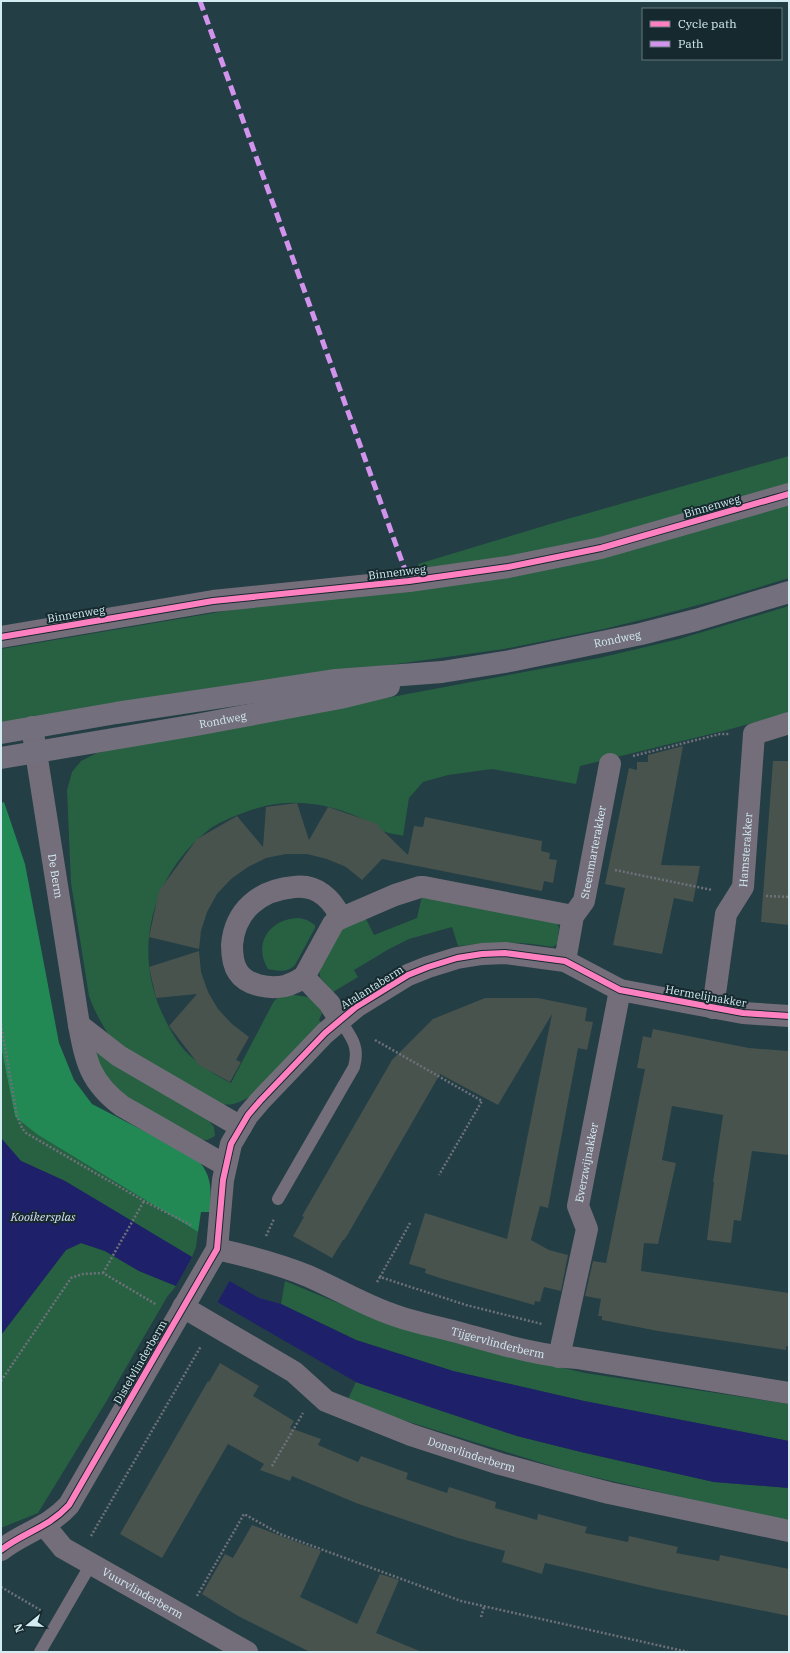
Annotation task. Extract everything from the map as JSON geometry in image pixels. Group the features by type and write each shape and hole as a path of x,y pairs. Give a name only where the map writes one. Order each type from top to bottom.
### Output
{"main road":[{"name":"Rondweg","path":"1,733 336,680 442,672 518,660 641,634 696,620 789,592"},
{"name":"Rondweg","path":"1,758 196,725 340,698 442,672"}],"street":[{"name":"Binnenweg","path":"1,637 213,601 409,581 508,567 600,548 789,494"},
{"path":"754,734 789,723"},
{"name":"De Berm","path":"32,727 79,1025 84,1054 89,1067 98,1085 109,1097 225,1165"},
{"name":"Hamsterakker","path":"714,1008 726,914 743,887 754,734"},
{"name":"Steenmarterakker","path":"566,961 573,916 584,901 610,764"},
{"path":"341,918 329,898 321,892 310,888 298,886 276,889 265,894 249,906 237,924 233,934 232,948 237,972 244,978 258,985 276,987 292,983 304,977 333,924 341,918 395,895 424,887 573,916"},
{"name":"Atalantaberm","path":"236,1136 248,1115 273,1087 315,1043 340,1020 367,1000 408,975 428,967 457,958 482,954 505,953 566,961 620,990"},
{"name":"Atalantaberm","path":"304,977 329,1003 340,1020"},
{"name":"Hermelijnakker","path":"620,990 743,1013 789,1016"},
{"name":"Everzwijnakker","path":"559,1357 586,1229 578,1206 620,990"},
{"path":"79,1025 119,1056 236,1136"},
{"name":"Distelvlinderberm","path":"1,1550 22,1537 45,1526 63,1512 69,1505 184,1306 214,1250 225,1165 236,1136"},
{"name":"Tijgervlinderberm","path":"214,1250 255,1258 308,1276 364,1303 391,1314 528,1351 789,1393"},
{"name":"Donsvlinderberm","path":"184,1306 294,1372 326,1401 411,1435 500,1464 609,1493 789,1531"},
{"name":"Vuurvlinderberm","path":"45,1526 61,1546 85,1561 247,1652"}],"lane":[{"name":"Atalantaberm","path":"340,1020 355,1044"},
{"path":"278,1200 354,1067 357,1051 355,1044"},
{"path":"40,1652 85,1561"}],"path":[{"path":"610,764 618,760 720,734 754,734"},
{"path":"591,865 724,892 789,898"},
{"path":"1,1024 17,1116 26,1133 144,1201 200,1230 214,1250"},
{"path":"355,1044 374,1040 482,1101 439,1175"},
{"path":"255,1258 279,1209 278,1200"},
{"path":"103,1273 144,1201"},
{"path":"380,1277 410,1223"},
{"path":"1,1381 71,1278 83,1274 103,1273 184,1306"},
{"path":"85,1561 214,1324"},
{"path":"272,1466 315,1392"},
{"path":"185,1617 244,1514 280,1534 461,1601 688,1652"},
{"path":"18,1603 21,1598"},
{"path":"480,1617 484,1607"}],"green space":[{"path":"789,456 789,487 728,506 548,550 420,571 418,564 557,522"},
{"path":"789,503 789,578 717,600 604,629 504,649 361,669 1,725 1,649 249,607"},
{"path":"789,606 789,713 727,730 580,766 576,784 492,769 448,775 423,782 409,798 403,836 385,832 363,819 334,808 300,803 277,804 258,808 226,820 207,831 188,849 173,869 161,890 153,914 149,938 149,962 153,987 161,1011 169,1028 188,1054 214,1073 231,1083 274,1001 280,996 287,994 308,997 314,1000 322,1013 319,1020 321,1022 248,1098 226,1105 216,1103 113,1041 106,1030 89,996 71,883 67,790 72,772 81,761 97,753 120,748 599,658 679,639"},
{"path":"4,802 25,864 59,1043 74,1080 92,1104 196,1158 202,1165 206,1171 210,1183 211,1196 210,1212 201,1212 198,1232 38,1135 15,1117 1,1047 1,803"},
{"path":"422,896 557,922 559,928 557,944 553,947 505,943 458,946 452,927 409,939 389,949 354,970 358,977 333,992 320,977 319,970 339,932 345,926 366,919 374,935 417,918"},
{"path":"299,918 307,920 315,925 315,928 295,965 286,970 279,971 268,969 262,950 263,941 267,934 280,922"},
{"path":"1,1047 15,1117 38,1135 198,1232 196,1247 192,1257 65,1181 21,1161 1,1138"},
{"path":"98,1052 206,1117 214,1127 215,1136 207,1140 194,1139 111,1086 94,1055"},
{"path":"81,1243 105,1251 139,1271 176,1286 167,1297 106,1402 38,1513 1,1528 1,1335 66,1250"},
{"path":"285,1281 360,1312 470,1346 585,1373 789,1404 789,1441 584,1401 453,1371 356,1340 281,1304"},
{"path":"356,1382 517,1436 581,1452 714,1482 789,1488 789,1522 568,1471 367,1409 347,1401"}],"water":[{"name":"Kooikersplas","path":"1,1138 21,1161 65,1181 192,1257 191,1259 259,1298 281,1304 356,1340 453,1371 584,1401 789,1441 789,1488 714,1482 581,1452 517,1436 364,1385 356,1382 179,1280 176,1286 139,1271 105,1251 81,1243 66,1250 1,1335"}],"pier":[{"path":"192,1257 230,1280 216,1305 180,1283 177,1287 176,1286"}],"building":[{"path":"683,746 661,865 700,866 693,902 674,898 662,954 613,945 625,888 605,884 629,768 637,770 637,762 648,762 648,755"},
{"path":"773,761 789,761 789,925 761,922"},
{"path":"297,803 309,840 328,807 378,824 378,826 408,855 414,826 423,827 425,817 542,841 541,851 550,853 549,859 557,860 553,883 544,881 542,891 382,859 362,880 346,867 327,859 307,854 286,854 266,858 248,867 231,879 217,894 207,912 201,931 199,949 149,937 159,891 197,839 237,816 263,847 266,807"},
{"path":"199,951 201,972 208,992 218,1009 232,1024 249,1037 236,1060 241,1062 230,1082 199,1065 169,1026 197,994 156,998 149,967"},
{"path":"485,998 538,998 587,1008 585,1021 593,1022 587,1050 578,1048 548,1208 540,1206 531,1240 549,1250 568,1255 561,1291 544,1287 540,1302 535,1301 534,1305 443,1279 425,1273 426,1269 409,1264 425,1213 507,1239 552,1014 498,1105 440,1074 348,1234 332,1258 293,1236 304,1217 302,1216 392,1060 433,1019"},
{"path":"653,1029 749,1048 789,1051 789,1155 752,1151 741,1221 734,1220 731,1243 707,1240 713,1182 723,1115 672,1106 662,1160 676,1163 658,1244 644,1243 641,1271 789,1293 789,1347 786,1346 786,1350 658,1331 602,1320 602,1316 598,1316 601,1299 585,1296 593,1261 606,1263 645,1069 637,1068 643,1036 651,1038"},
{"path":"220,1363 259,1386 253,1396 294,1421 290,1428 321,1439 318,1445 358,1462 361,1456 408,1473 406,1479 447,1493 449,1487 496,1502 495,1508 537,1520 538,1514 587,1527 585,1533 628,1542 629,1536 678,1547 676,1553 719,1561 720,1555 789,1569 789,1616 656,1589 545,1563 542,1574 502,1562 505,1551 458,1538 356,1503 292,1476 290,1481 260,1470 264,1464 228,1444 162,1558 120,1534 208,1381 209,1382"},
{"path":"252,1525 321,1551 300,1597 357,1624 380,1574 399,1580 376,1633 422,1652 310,1652 238,1616 202,1594 225,1554 233,1558"}],"marked path":[{"path":"200,1 409,581"}],"cycle path":[{"path":"1,637 213,601 409,581 508,567 601,548 789,494"},
{"path":"1,1550 44,1525 61,1513 69,1505 217,1249 223,1180 231,1144 248,1115 260,1101 325,1033 356,1007 408,975 428,967 457,958 482,954 505,953 565,961 620,990 743,1013 789,1016"}]}
